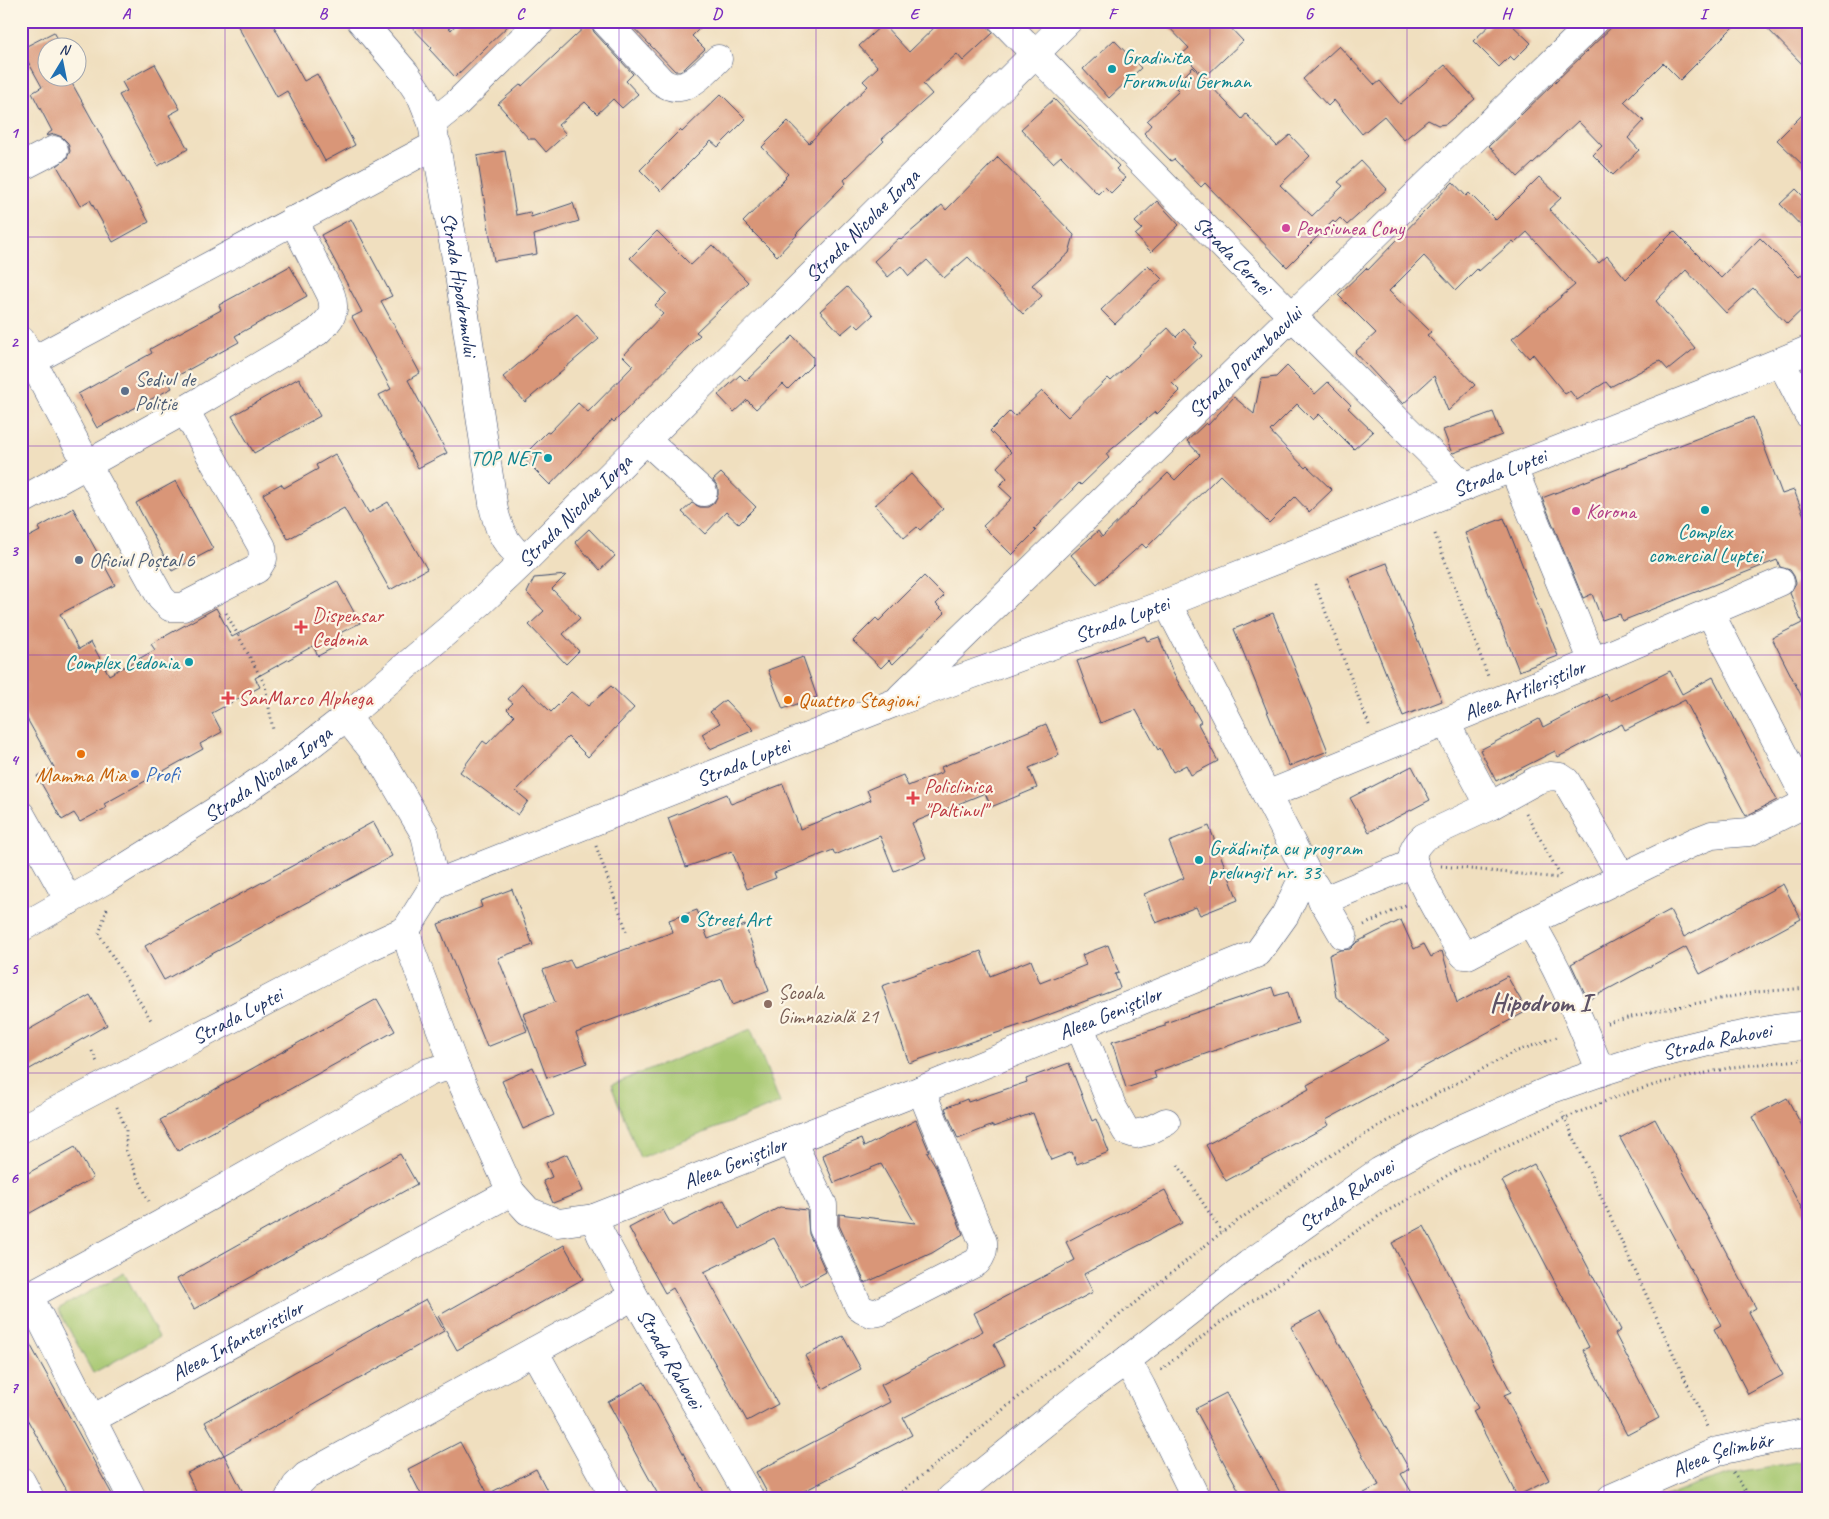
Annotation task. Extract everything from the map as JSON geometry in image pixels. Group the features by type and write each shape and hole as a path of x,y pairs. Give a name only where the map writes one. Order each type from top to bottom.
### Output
{"street":[{"name":"Strada Hipodromului","path":"362,21 406,74 422,98 435,134 459,276 494,510 508,546 525,560"},
{"path":"185,410 262,547 263,559 257,569 183,608 170,607 161,598 27,350 293,220 435,134 457,103 541,21"},
{"path":"605,21 661,81 670,86 678,88 686,86 718,59"},
{"name":"Strada Cernei","path":"1003,21 1034,55 1292,316 1465,486"},
{"name":"Strada Nicolae Iorga","path":"21,928 97,885 274,773 346,717 481,602 1068,21"},
{"name":"Strada Porumbacului","path":"894,703 1595,21"},
{"path":"21,167 54,150"},
{"path":"21,501 185,410 317,332 327,323 332,316 333,303 331,295 293,220"},
{"name":"Strada Luptei","path":"435,884 894,703 1167,603 1808,350"},
{"path":"1781,362 1808,414"},
{"path":"646,440 703,492"},
{"path":"1513,468 1593,662"},
{"name":"Aleea Artileriștilor","path":"1267,795 1593,662 1780,582"},
{"path":"1167,603 1306,871 1343,935"},
{"path":"1621,876 1566,781 1560,777 1550,776 1537,780 1490,806 1424,837 1416,845 1414,854 1414,863 1460,950 1464,955 1471,955 1530,922 1621,876 1712,835 1749,832 1808,802 1710,613"},
{"path":"346,717 383,764 425,834 435,884 406,930"},
{"path":"1447,722 1454,739 1490,806"},
{"path":"21,815 69,900"},
{"path":"1322,901 1414,863"},
{"name":"Aleea Geniștilor","path":"406,930 411,950 454,1064 511,1192 528,1212 558,1223 594,1218 1080,1027 1258,953 1285,916 1306,871"},
{"path":"1530,922 1541,939 1583,1028 1601,1072"},
{"name":"Strada Luptei","path":"21,1130 367,948 406,930"},
{"name":"Strada Rahovei","path":"951,1498 1088,1388 1127,1360 1249,1264 1380,1171 1446,1136 1552,1089 1601,1072 1651,1056 1721,1039 1808,1025"},
{"path":"1080,1027 1112,1106 1126,1131 1135,1134 1148,1131 1166,1122"},
{"path":"132,1498 92,1419 25,1298 161,1224 429,1072 454,1064"},
{"path":"794,1140 798,1154 823,1205 823,1228 859,1307 864,1311 879,1312 977,1262 981,1258 984,1249 983,1242 921,1090"},
{"name":"Aleea Infanteristilor","path":"92,1419 511,1192"},
{"name":"Strada Rahovei","path":"594,1218 601,1235 634,1296 750,1498"},
{"path":"289,1498 296,1486 306,1476 634,1296"},
{"path":"534,1351 615,1498"},
{"path":"1127,1360 1196,1498"},
{"name":"Aleea Șelimbăr","path":"1611,1498 1718,1451 1808,1432"},
{"path":"21,1481 30,1498"}],"path":[{"path":"1435,534 1498,701"},
{"path":"1315,584 1379,749"},
{"path":"215,592 265,685 273,730"},
{"path":"1515,793 1560,878"},
{"path":"594,838 627,932"},
{"path":"1414,863 1560,878 1568,874"},
{"path":"97,885 107,909 98,934 151,1020"},
{"path":"1343,935 1429,894"},
{"path":"92,1051 126,1129 126,1151 142,1189 161,1224"},
{"path":"1141,1386 1221,1322 1379,1216 1460,1168 1565,1118 1621,1095 1661,1082 1733,1067 1808,1059"},
{"path":"1552,1089 1718,1451"},
{"path":"1178,1165 1222,1232"}],"green space":[{"path":"751,1029 780,1103 640,1158 611,1085"},
{"path":"124,1273 159,1337 93,1373 58,1309"},
{"path":"1808,1460 1808,1498 1664,1498 1696,1485 1738,1472"}],"building":[{"path":"235,21 271,21 304,81 317,74 355,145 325,161 287,91 277,97"},
{"path":"406,21 443,21 451,30 459,21 513,21 455,77 430,50 432,48"},
{"path":"627,21 707,21 692,36 705,49 686,67 680,71 675,71"},
{"path":"941,21 983,21 993,33 963,61 957,54 923,84 932,94 882,139 884,141 844,180 846,183 777,256 743,222 788,174 762,147 788,121 809,143 868,86 863,81 878,67 859,46 883,24 909,52"},
{"path":"1163,21 1224,21 1243,41 1205,77 1182,54 1189,48"},
{"path":"1494,21 1508,21 1531,43 1514,60 1510,56 1499,67 1473,41"},
{"path":"1618,21 1739,21 1680,80 1663,63 1624,102 1644,121 1628,138 1639,150 1613,175 1593,155 1602,146 1578,121 1518,177 1489,146"},
{"path":"1760,21 1808,21 1808,70"},
{"path":"590,22 594,32 633,74 626,81 638,94 622,108 613,99 597,114 585,102 558,125 566,134 546,152 535,139 529,139 498,104 521,84 522,86"},
{"path":"54,32 57,38 42,38"},
{"path":"38,40 38,80 21,49"},
{"name":"Gradinita Forumului German","path":"1114,40 1141,68 1109,98 1083,69"},
{"path":"1339,46 1375,85 1380,81 1400,104 1445,65 1475,99 1446,124 1438,125 1428,120 1404,140 1384,116 1362,134 1334,100 1328,106 1303,79"},
{"path":"155,64 180,109 169,115 188,149 158,166 119,95 127,91 122,82"},
{"path":"1193,67 1242,119 1246,114 1277,146 1290,135 1310,156 1280,185 1312,216 1343,186 1338,182 1361,161 1387,189 1347,225 1340,218 1335,223 1333,221 1287,267 1205,183 1201,187 1174,159 1171,161 1144,133 1151,125 1147,121 1179,91 1174,86"},
{"path":"40,88 75,88 149,222 113,242 90,200 80,206 57,166 67,158 70,151 68,143 62,137 54,134 46,135 52,131 32,93"},
{"path":"721,94 746,119 718,147 711,141 661,191 640,170 680,130 682,132"},
{"path":"1054,99 1119,166 1116,169 1126,178 1111,193 1105,187 1098,194 1061,156 1053,163 1021,129"},
{"path":"1808,109 1808,170 1777,140"},
{"path":"505,151 516,215 530,212 531,217 573,203 579,221 534,235 537,254 494,261 477,156"},
{"path":"998,157 1074,235 1069,253 1032,285 1042,296 1023,314 968,257 944,278 927,260 909,276 901,266 888,277 874,261 899,238 901,240 942,205 946,210"},
{"path":"1539,177 1561,198 1549,209 1599,263 1607,256 1626,279 1674,231 1721,278 1760,238 1799,277 1808,269 1808,304 1787,324 1753,288 1726,313 1686,270 1656,301 1695,348 1668,370 1660,361 1610,387 1606,382 1577,400 1570,391 1565,394 1533,354 1529,358 1512,339 1575,285 1527,232 1515,243 1513,241 1479,271 1477,269 1456,290 1424,256 1389,291 1431,332 1427,335 1475,385 1448,411 1434,376 1403,404 1355,352 1376,333 1338,295 1366,268 1368,270 1453,182 1466,196 1469,193 1496,220"},
{"path":"1796,189 1808,201 1808,233 1780,204"},
{"path":"1157,201 1179,225 1151,252 1135,235 1142,229 1135,222"},
{"path":"351,219 392,296 381,301 420,373 408,380 447,453 418,468 379,395 391,389 352,317 362,312 321,235"},
{"path":"657,231 691,265 712,245 748,282 696,332 700,335 614,422 612,420 550,485 522,457 578,403 588,412 633,366 623,356 663,314 655,305 667,293 630,258"},
{"path":"1148,265 1162,279 1115,324 1101,310"},
{"path":"290,266 307,296 235,336 239,342 168,381 172,388 97,428 78,394 152,353 150,349 221,310 219,305"},
{"path":"847,287 873,315 859,328 854,323 841,334 820,311"},
{"path":"577,314 599,339 525,402 503,377"},
{"path":"1168,328 1176,337 1184,329 1197,343 1193,347 1201,356 1172,383 1180,391 1157,414 1155,412 1106,454 1109,458 1081,485 1079,483 1034,529 1036,531 1012,555 983,526 1012,498 999,486 1007,478 997,467 1011,452 990,431 1010,411 1015,416 1042,391 1068,417 1108,378 1111,381"},
{"path":"793,336 813,357 813,364 788,389 783,384 756,409 747,400 734,412 718,395 740,375 746,381"},
{"path":"1287,366 1315,394 1328,382 1351,405 1348,408 1373,432 1354,449 1319,414 1313,420 1297,404 1270,431 1305,468 1307,466 1332,490 1309,512 1295,497 1269,523 1220,475 1146,548 1142,544 1097,584 1071,555 1098,531 1102,537 1168,473 1175,480 1200,455 1187,441 1206,423 1208,425 1234,397 1254,414 1261,379 1276,377"},
{"path":"299,378 320,416 254,453 232,416"},
{"path":"1493,412 1502,435 1453,453 1451,451 1443,430"},
{"name":"Complex comercial Luptei","path":"1753,417 1782,494 1794,490 1808,526 1808,709 1772,638 1802,623 1790,593 1796,583 1790,570 1780,567 1777,560 1622,621 1620,614 1602,620 1592,594 1583,598 1542,498"},
{"path":"335,454 369,513 388,502 427,569 390,590 344,508 288,539 263,494 281,484 284,488 318,469 316,465"},
{"path":"721,473 756,507 739,524 726,512 705,534 682,512 692,503 700,507 708,507 714,503 718,495 718,487 713,480"},
{"path":"911,474 943,509 920,530 917,527 904,538 875,505"},
{"path":"176,481 213,549 172,571 136,503"},
{"name":"Complex Cedonia","path":"73,508 115,585 60,614 79,649 91,642 109,675 155,650 151,644 216,608 232,637 337,581 360,623 340,633 344,642 318,656 313,646 255,678 260,687 212,713 222,732 200,744 203,749 104,804 106,808 80,822 74,813 62,820 37,776 54,767 21,708 21,541 40,531 38,528"},
{"path":"1504,518 1558,656 1519,671 1465,533"},
{"path":"589,529 615,556 600,570 575,542"},
{"path":"1387,563 1442,701 1403,716 1348,578"},
{"path":"566,575 552,589 580,618 563,634 579,651 566,664 529,625 544,611 527,593 534,578"},
{"path":"924,576 944,596 936,604 945,613 893,664 889,660 881,668 853,641 876,618 879,621"},
{"path":"1273,613 1328,751 1289,766 1234,629"},
{"path":"1145,636 1147,641 1159,637 1173,673 1201,722 1198,724 1218,761 1191,775 1186,765 1173,772 1160,748 1158,750 1136,710 1100,723 1077,661"},
{"path":"803,657 817,697 783,709 768,670"},
{"path":"1670,671 1682,694 1713,677 1777,800 1746,816 1685,700 1625,730 1622,724 1558,757 1555,751 1496,781 1480,750 1539,719 1543,727 1606,694 1610,701"},
{"path":"522,684 551,712 571,692 588,706 611,686 634,708 588,757 568,737 516,791 528,801 518,815 460,772 483,741 487,744 514,716 507,709 513,703 508,699"},
{"path":"725,700 754,730 710,749 702,734 720,723 710,712"},
{"path":"1046,724 1059,755 1029,768 1037,788 991,807 985,793 912,823 926,858 894,871 880,836 835,855 833,850 774,873 776,878 747,889 732,851 686,867 668,818 727,794 731,804 783,784 800,829 871,800 867,790 903,775 908,786 943,772 941,767"},
{"path":"1412,766 1430,800 1369,832 1350,798"},
{"path":"373,822 392,856 164,980 145,946"},
{"name":"Grădinița cu program prelungit nr. 33","path":"1209,826 1238,900 1200,915 1196,907 1156,923 1144,894 1184,878 1169,842"},
{"path":"1783,884 1801,919 1700,974 1686,947 1588,1000 1571,964 1670,910 1684,937"},
{"path":"512,889 533,945 498,958 527,1031 487,1047 438,924 482,907 480,901"},
{"name":"Școala Gimnazială 21","path":"697,910 708,939 745,925 769,991 732,1005 722,979 576,1033 587,1063 547,1078 523,1014 555,1002 543,970 570,960 574,968 673,932 669,920"},
{"path":"1401,920 1414,949 1424,944 1431,957 1442,951 1457,1003 1507,976 1527,1011 1326,1120 1329,1125 1226,1181 1206,1145 1309,1089 1307,1085 1389,1040 1336,997 1329,955 1340,950 1350,949 1357,942"},
{"path":"1108,945 1119,973 1115,974 1120,988 1032,1021 909,1063 882,986 981,951 990,976 1031,960 1040,983 1086,965 1082,955"},
{"path":"1272,987 1275,996 1288,992 1298,1023 1154,1072 1156,1078 1126,1088 1112,1042 1165,1026 1165,1023"},
{"path":"90,995 107,1025 21,1074 21,1034"},
{"path":"377,999 395,1031 178,1151 160,1120"},
{"path":"1069,1063 1092,1121 1096,1119 1109,1152 1077,1164 1072,1152 1051,1160 1033,1113 993,1127 993,1125 958,1139 945,1108 967,1099 968,1102 1027,1082 1026,1079"},
{"path":"533,1067 554,1115 523,1129 502,1081"},
{"path":"1787,1098 1808,1137 1808,1220 1752,1117"},
{"path":"1655,1119 1756,1308 1749,1312 1783,1375 1748,1394 1714,1329 1721,1325 1620,1138"},
{"path":"916,1120 929,1151 927,1152 935,1165 963,1234 932,1253 865,1283 839,1225 839,1214 915,1223 881,1164 834,1183 822,1155 861,1139 864,1147"},
{"path":"75,1147 93,1178 21,1218 21,1177"},
{"path":"400,1154 417,1184 194,1309 177,1279"},
{"path":"567,1154 583,1191 553,1203 543,1181 552,1177 546,1163"},
{"path":"1534,1164 1621,1330 1615,1334 1659,1418 1627,1435 1583,1350 1589,1347 1502,1181"},
{"path":"1165,1190 1182,1223 1084,1274 1093,1292 994,1344 1005,1365 903,1418 912,1435 791,1498 770,1498 756,1472 890,1402 881,1385 983,1331 974,1313 1075,1260 1066,1242"},
{"path":"724,1200 739,1229 780,1207 807,1210 809,1234 826,1272 800,1286 774,1238 704,1272 778,1404 747,1421 673,1288 665,1293 629,1228 663,1210 672,1226"},
{"path":"1424,1226 1511,1392 1504,1395 1549,1480 1517,1496 1473,1411 1478,1408 1392,1243"},
{"path":"564,1245 583,1279 457,1350 438,1316"},
{"path":"426,1299 444,1331 224,1455 205,1422"},
{"path":"1321,1311 1409,1469 1401,1474 1415,1498 1355,1498 1379,1485 1291,1327"},
{"path":"21,1328 114,1498 71,1498 21,1408"},
{"path":"843,1336 861,1369 823,1389 805,1356"},
{"path":"644,1382 707,1498 660,1498 645,1471 608,1402"},
{"path":"1226,1393 1283,1498 1243,1498 1195,1409"},
{"path":"460,1442 488,1494 536,1469 551,1498 423,1498 408,1469"},
{"path":"224,1455 246,1498 199,1498 187,1473"}],"place":[{"name":"Gradinita Forumului German","path":"1112,69"},
{"name":"Pensiunea Cony","path":"1286,228"},
{"name":"Sediul de Poliție","path":"125,391"},
{"name":"TOP NET","path":"548,458"},
{"name":"Complex comercial Luptei","path":"1705,510"},
{"name":"Korona","path":"1576,511"},
{"name":"Oficiul Poștal 6","path":"79,560"},
{"name":"Dispensar Cedonia","path":"301,627"},
{"name":"Complex Cedonia","path":"189,662"},
{"name":"SanMarco Alphega","path":"228,698"},
{"name":"Quattro Stagioni","path":"788,700"},
{"name":"Mamma Mia","path":"81,754"},
{"name":"Profi","path":"135,774"},
{"name":"Policlinica \"Paltinul\"","path":"913,798"},
{"name":"Grădinița cu program prelungit nr. 33","path":"1199,860"},
{"name":"Street Art","path":"685,919"},
{"name":"Școala Gimnazială 21","path":"768,1004"}],"district":[{"name":"Hipodrom I","path":"1540,1002"}]}
